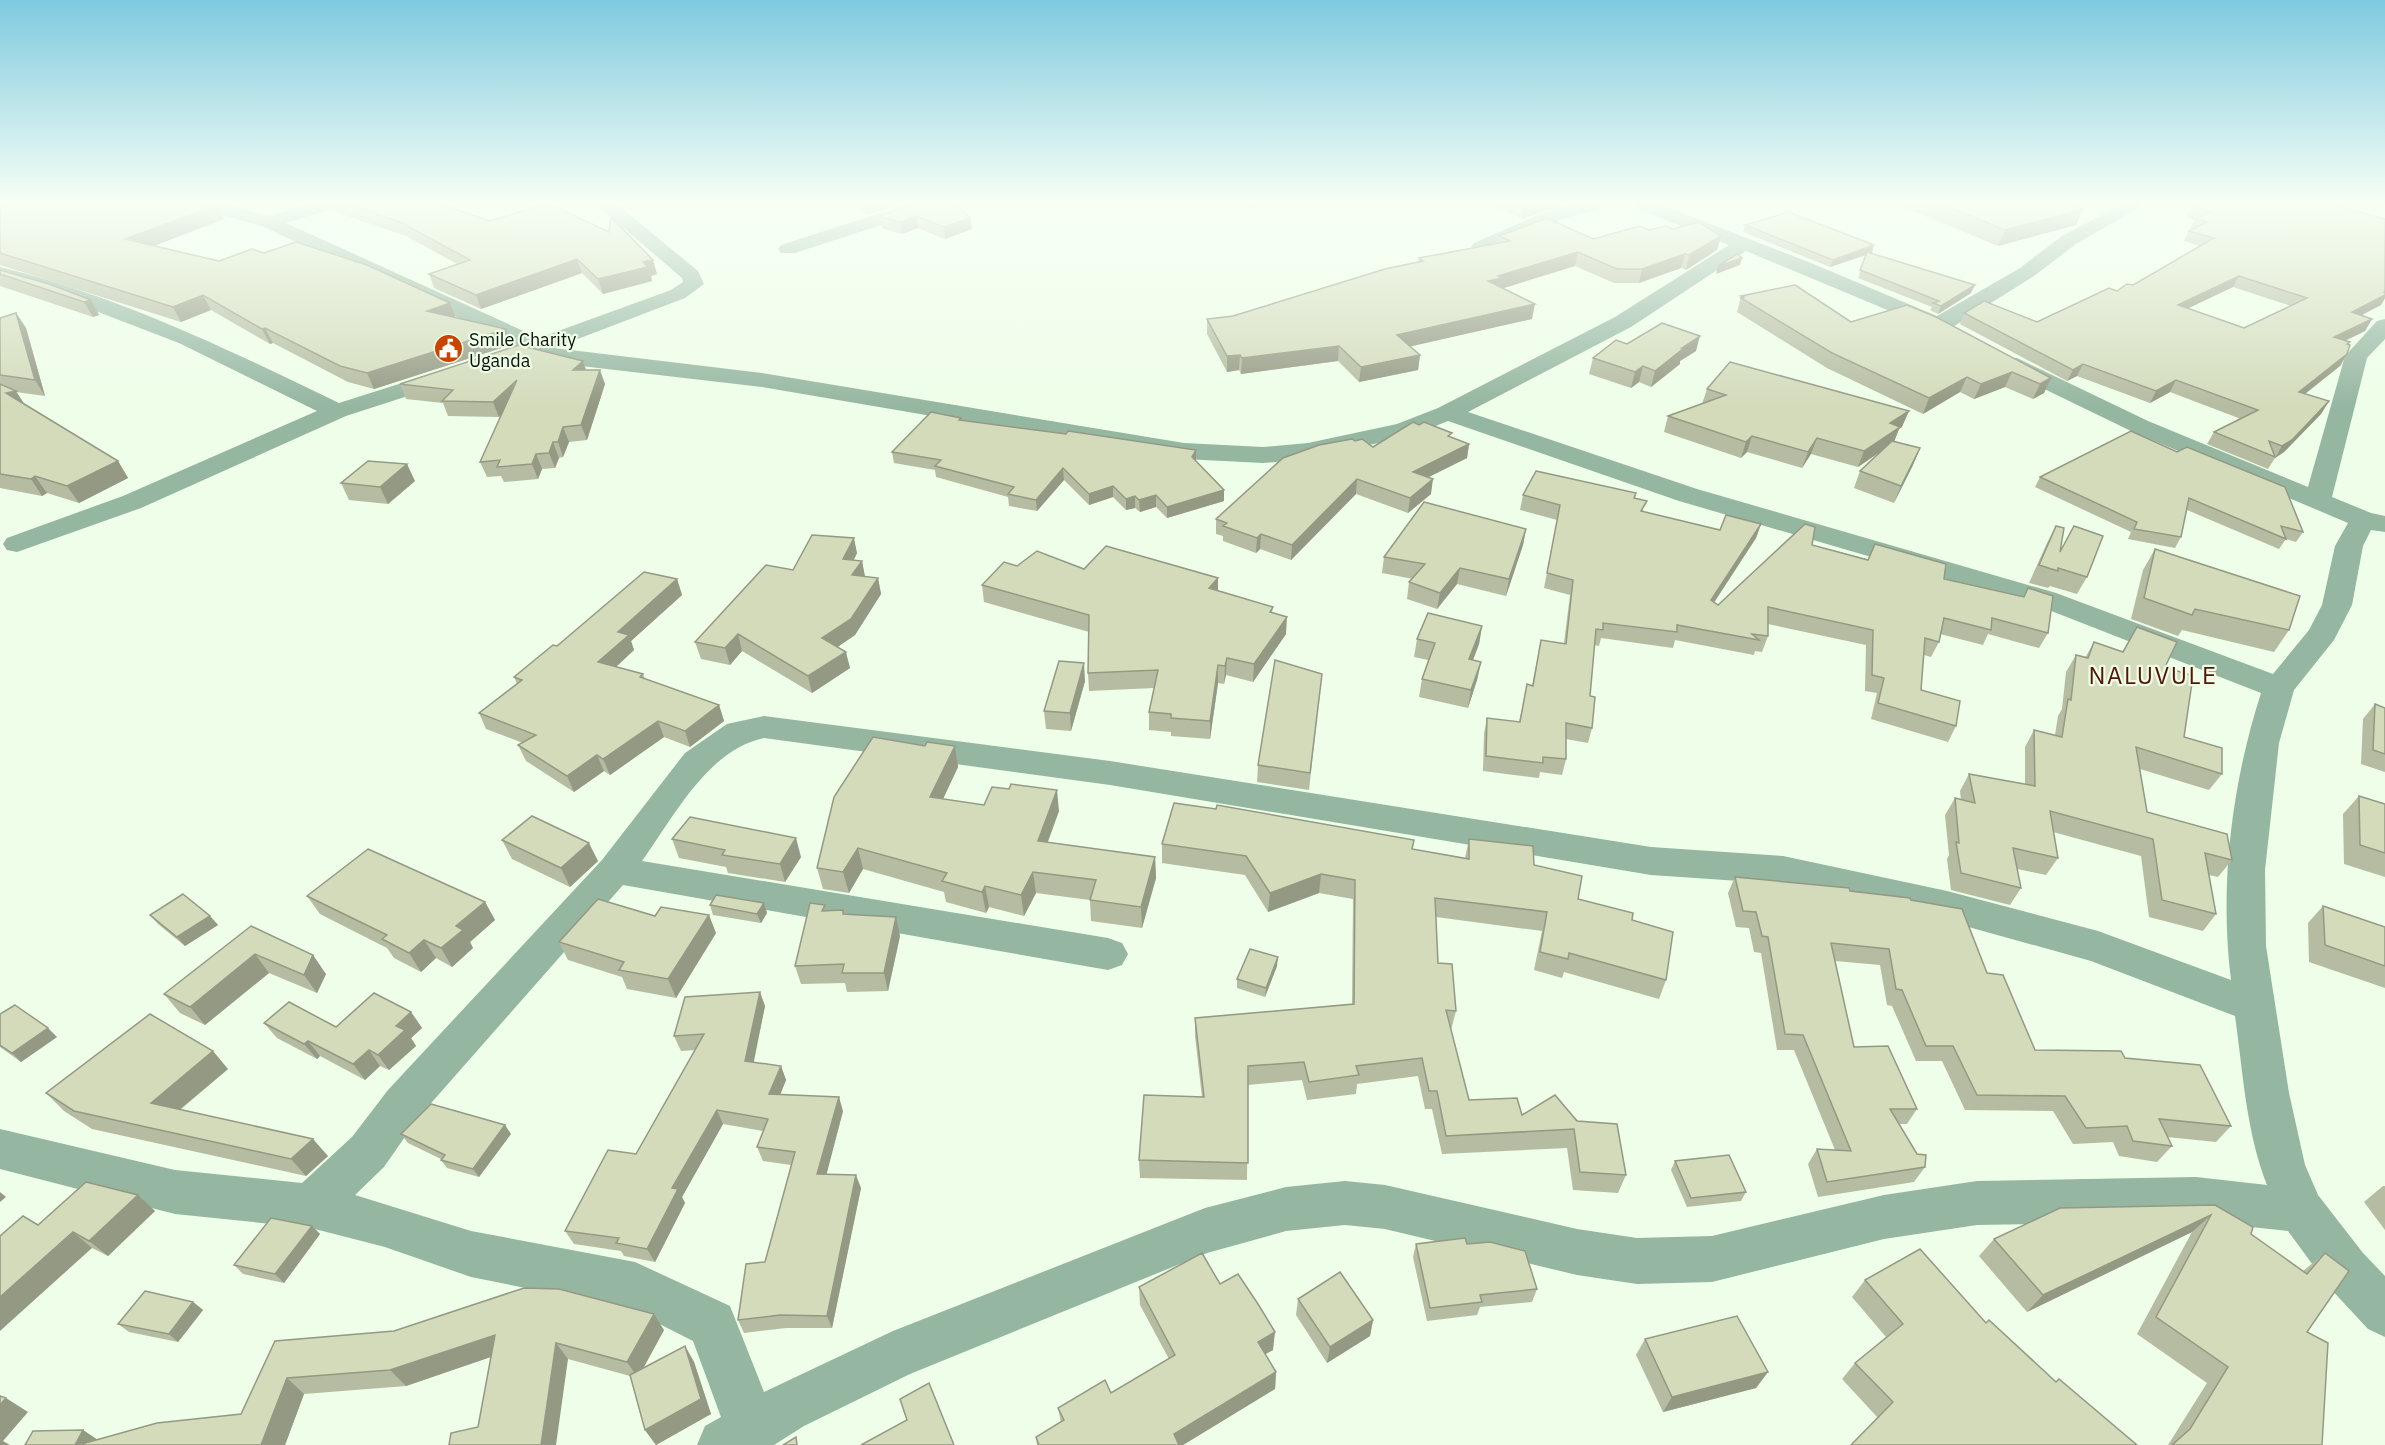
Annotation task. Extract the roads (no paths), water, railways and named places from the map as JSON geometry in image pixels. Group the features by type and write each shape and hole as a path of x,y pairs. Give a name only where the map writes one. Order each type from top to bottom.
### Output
{"street":[{"path":"378,272 538,346 547,353 581,360 762,380 1185,451 1263,455 1308,451 1404,430 1447,413 1623,322 1700,272"},
{"path":"504,357 678,294 694,284 688,272"},
{"path":"1811,272 1948,330 2026,272"},
{"path":"0,273 66,292 187,338 337,411"},
{"path":"2318,500 2356,356 2385,326"},
{"path":"1988,351 2057,388 2174,442 2374,522 2349,546 2337,605 2323,633 2304,661 2279,688 2262,743 2246,870 2246,946 2267,1093 2282,1165 2301,1210 2346,1270 2385,1312"},
{"path":"17,544 132,502 337,411 471,368"},
{"path":"1447,413 1688,495 2046,599 2279,688"},
{"path":"311,1206 368,1152 403,1104 615,870 697,761 718,744 739,732 764,727 788,728 1110,773 1651,861 1783,870 1947,906 2098,947 2255,1006"},
{"path":"615,870 1108,954"},
{"path":"0,1149 175,1192 311,1206 385,1225 471,1254 635,1286 712,1324 738,1436 786,1408 904,1352 1205,1231 1286,1209 1345,1203 1385,1207 1578,1252 1637,1261 1712,1259 1884,1217 1977,1203 2196,1199 2301,1210"}],"place":[{"name":"Smile Charity Uganda","path":"448,349"}],"district":[{"name":"NALUVULE","path":"2153,675"}]}
